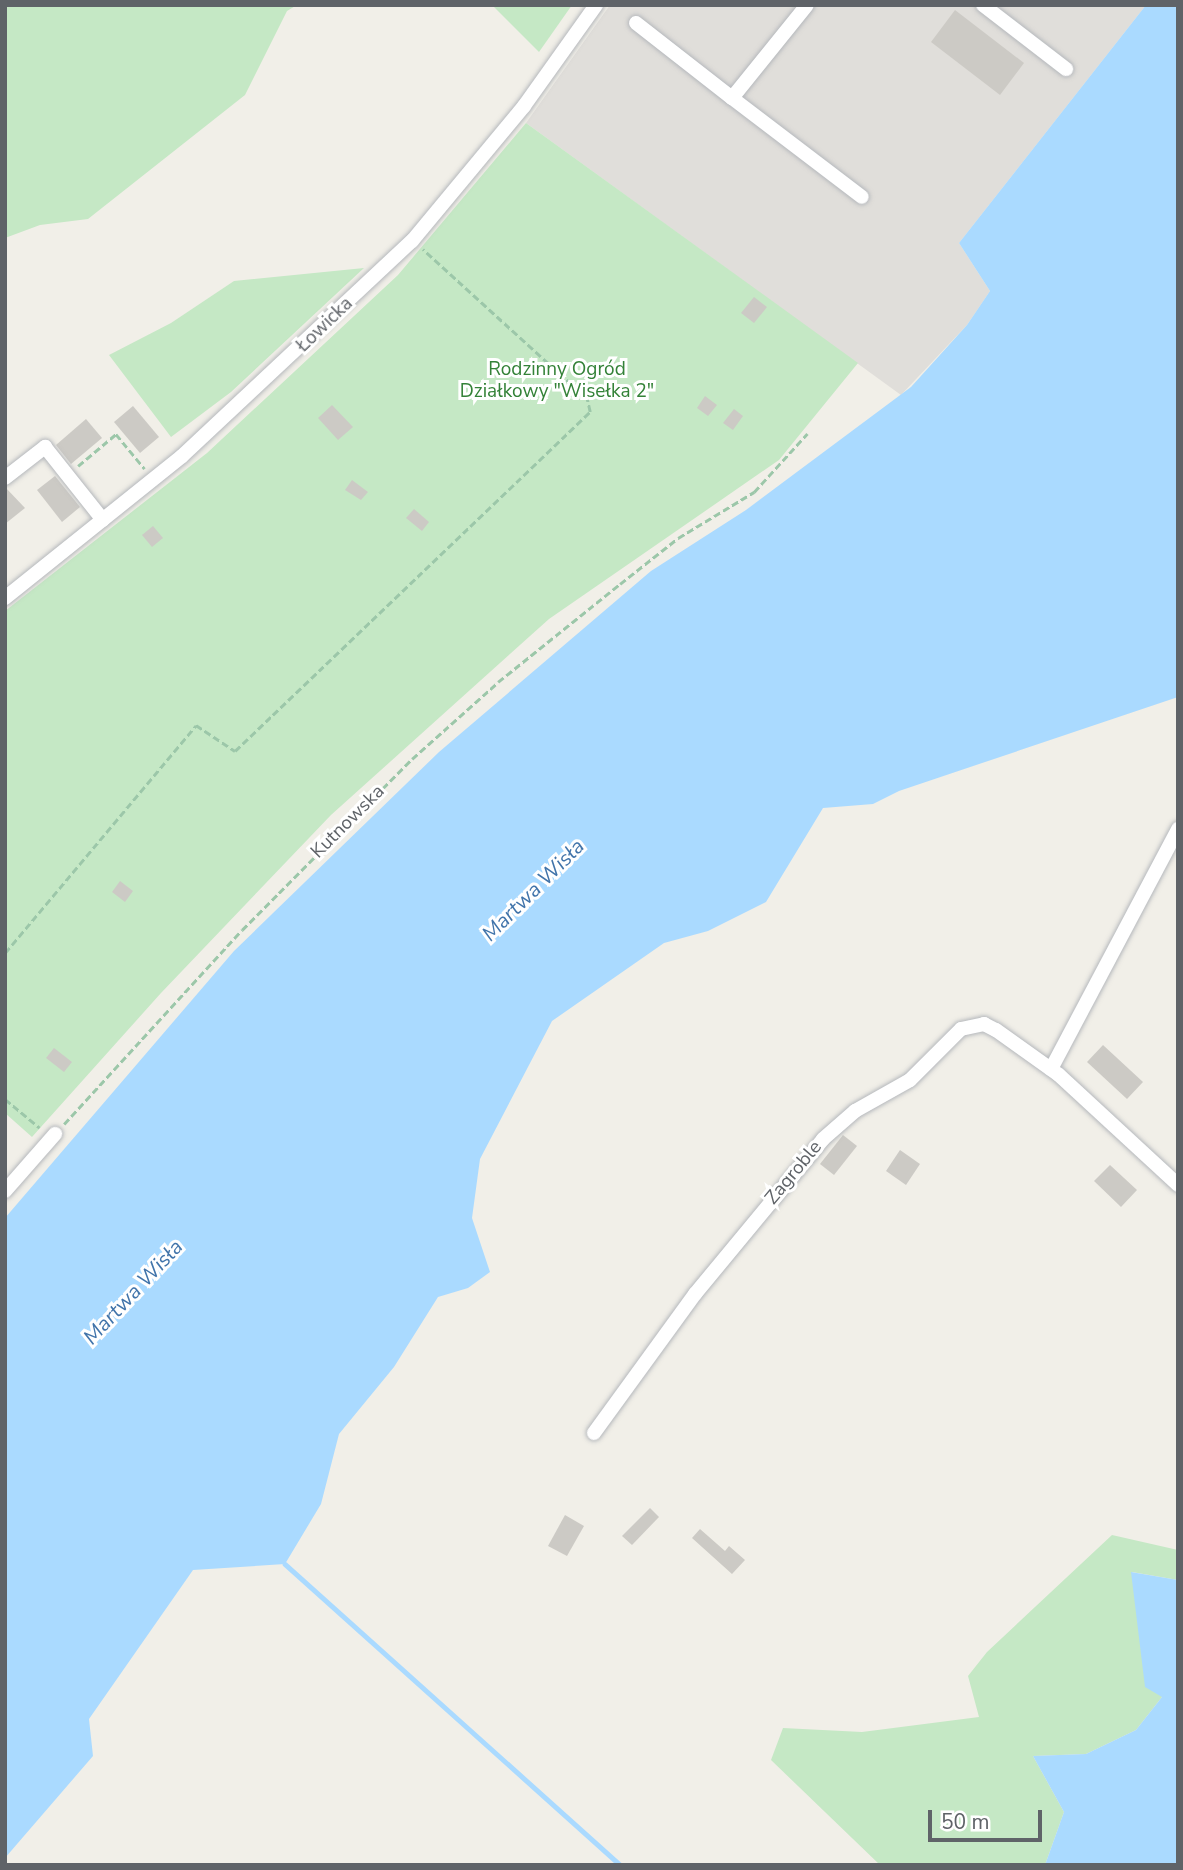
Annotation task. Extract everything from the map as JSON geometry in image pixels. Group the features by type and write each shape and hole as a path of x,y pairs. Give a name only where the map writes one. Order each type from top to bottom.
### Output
{"street":[{"name":"Łowicka","path":"5,597 103,520 265,383 412,241 516,117 596,5"},
{"path":"732,98 807,5"},
{"path":"983,5 1066,69"},
{"path":"636,23 862,197"},
{"path":"5,478 46,447 103,520"},
{"path":"1051,1069 1178,828"},
{"name":"Zagroble","path":"594,1433 695,1294 837,1124 910,1080 950,1037 973,1024 996,1030 1051,1069 1178,1185"},
{"path":"5,1191 55,1135"}],"path":[{"path":"5,953 196,725 235,751 590,412 587,399 412,241"},
{"name":"Kutnowska","path":"55,1135 150,1027 376,793 498,682 678,538 734,501 754,492 807,434"},
{"path":"68,475 116,435 148,473"},
{"path":"5,1099 39,1128"}],"shaded area":[{"path":"610,5 1146,5 959,243 990,291 967,325 901,395 526,123"}],"green space":[{"path":"5,5 297,5 287,11 245,95 88,219 40,225 5,238"},
{"path":"492,5 572,5 539,52"},
{"name":"Rodzinny Ogród Działkowy \"Wisełka 2\"","path":"526,123 858,363 779,460 549,619 331,815 161,993 32,1137 5,1113 5,611 207,453 398,275"},
{"path":"364,268 231,392 171,437 109,355 171,323 234,281"},
{"path":"1112,1535 1178,1550 1178,1580 1132,1572 1162,1697 1136,1730 1086,1754 1033,1756 1064,1812 1045,1865 880,1865 771,1760 783,1728 862,1732 979,1717 968,1676 987,1652"}],"water":[{"name":"Martwa Wisła","path":"1146,5 1178,5 1178,697 899,791 873,804 823,808 766,902 708,931 664,943 552,1021 480,1159 472,1218 490,1272 468,1288 438,1297 394,1367 339,1434 321,1504 285,1564 193,1570 89,1719 93,1756 5,1858 5,1218 234,951 439,752 651,571 746,510 911,387 967,325 990,291 959,243"},
{"path":"1131,1572 1178,1580 1178,1865 1045,1865 1064,1812 1033,1756 1086,1754 1136,1730 1162,1697 1145,1687"}],"building":[{"path":"955,10 1024,63 1000,95 931,42"},
{"path":"754,297 767,307 754,323 741,313"},
{"path":"705,396 717,405 708,416 697,408"},
{"path":"332,405 353,427 338,440 318,418"},
{"path":"133,406 159,437 140,453 114,422"},
{"path":"734,409 743,416 733,430 723,423"},
{"path":"86,419 102,438 71,464 56,445"},
{"path":"55,476 80,507 62,522 37,490"},
{"path":"352,480 368,492 361,500 345,490"},
{"path":"5,487 25,508 5,524"},
{"path":"414,509 429,522 422,531 406,518"},
{"path":"153,526 163,538 152,547 142,535"},
{"path":"120,881 133,891 125,902 112,892"},
{"path":"1103,1045 1143,1082 1127,1099 1087,1062"},
{"path":"54,1048 72,1062 64,1072 46,1058"},
{"path":"843,1135 857,1146 834,1175 820,1164"},
{"path":"900,1150 920,1164 906,1185 886,1171"},
{"path":"1110,1165 1137,1190 1121,1207 1094,1181"},
{"path":"650,1508 659,1517 632,1545 622,1536"},
{"path":"565,1515 584,1526 567,1556 548,1546"},
{"path":"700,1529 725,1551 729,1546 745,1560 732,1574 692,1538"}],"waterway":[{"path":"285,1564 620,1865"}]}
